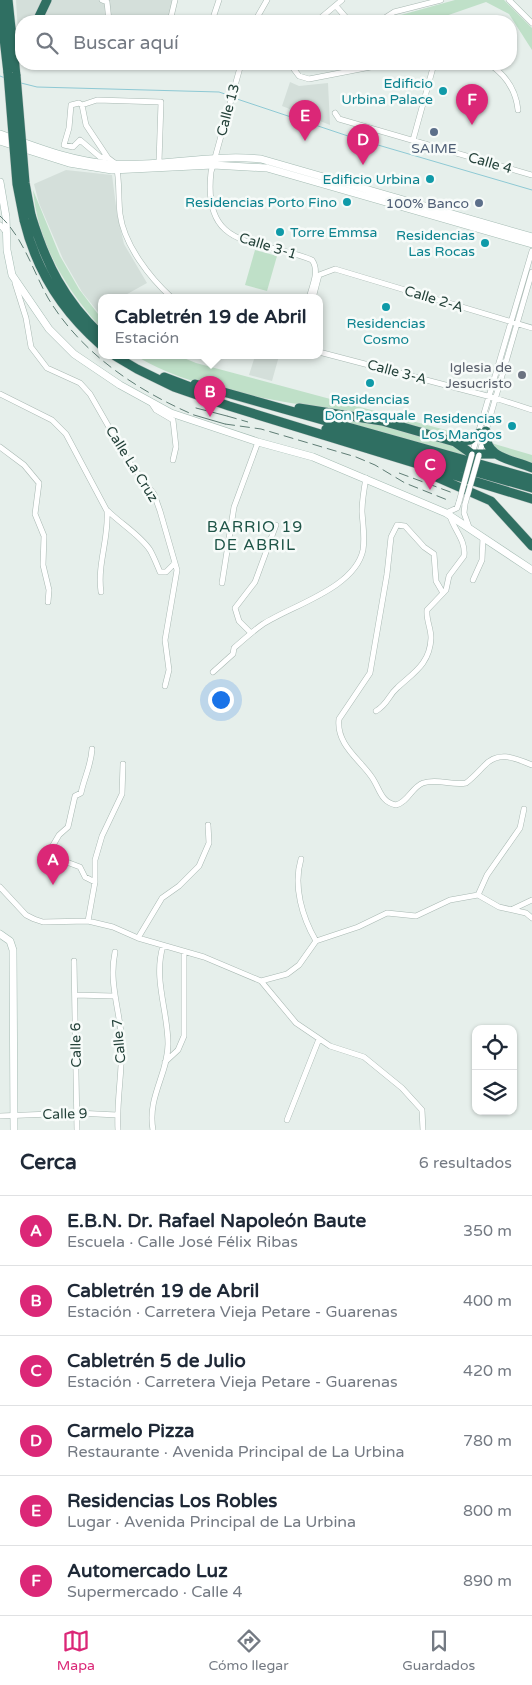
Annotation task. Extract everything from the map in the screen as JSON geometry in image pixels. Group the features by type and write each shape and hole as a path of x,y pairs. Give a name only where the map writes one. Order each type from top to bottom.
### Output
{"highway":[{"path":"8,0 29,242 48,282 68,311 98,342"},
{"path":"40,15 47,0"},
{"path":"0,3 4,40"},
{"path":"0,20 13,72"},
{"path":"13,72 15,68"},
{"path":"27,218 65,294 98,332"},
{"path":"121,359 174,387 378,453 532,499"},
{"path":"132,359 153,372 227,401 532,488"},
{"path":"183,384 195,384 281,407 532,479"},
{"path":"281,407 324,410 364,418 455,442 476,454 497,454"},
{"path":"455,442 470,440 482,432 488,447 497,454 532,468"},
{"path":"378,453 491,501 532,546"}],"main road":[{"path":"0,134 69,157 117,167 159,162 214,161 284,172 532,244"},
{"path":"0,141 69,163 117,167 251,158 274,162 532,237"},
{"path":"0,182 6,217 7,250 12,275 30,304 60,342 85,361 151,403 195,422 313,457 448,514 532,570"},
{"path":"0,934 10,941 13,950 14,1130"}],"street":[{"path":"102,0 107,2 109,15"},
{"path":"171,15 175,0"},
{"path":"214,15 219,0"},
{"path":"258,15 267,0"},
{"path":"325,15 342,0"},
{"path":"389,15 394,12 441,0"},
{"path":"509,0 532,23"},
{"path":"336,6 344,15"},
{"name":"Calle 13","path":"214,161 239,70"},
{"path":"294,70 299,76 309,79 355,70"},
{"path":"413,140 432,70"},
{"path":"499,70 517,95 518,110"},
{"path":"108,158 100,157 80,140 73,147 64,144 69,128 71,105 79,103 82,105 96,100 161,102 159,162"},
{"path":"82,105 86,125 108,158 117,167 120,218 126,236 145,267 169,294"},
{"name":"Calle 4","path":"336,113 339,119 532,175"},
{"name":"Calle 3-1","path":"214,161 210,190 213,211 218,221 232,235 250,243 312,260 316,266 316,274 310,294"},
{"path":"0,225 6,232"},
{"path":"492,398 510,322 532,252"},
{"name":"Calle 2-A","path":"314,294 319,275 336,269 532,328"},
{"path":"469,528 464,513 476,454 532,272"},
{"name":"Calle La Cruz","path":"12,275 26,318 31,347 48,368 80,383 90,394 129,462 154,494 177,570 165,640 170,670 165,686"},
{"name":"Calle 3-A","path":"323,353 532,410"},
{"path":"0,394 52,420 66,434 108,511 138,536 150,550 160,572 166,572 175,563"},
{"path":"151,403 156,410 174,420 176,447 173,460"},
{"path":"222,583 234,507 258,442"},
{"path":"0,447 24,465 39,483 35,514 44,536 43,565 49,590 48,602"},
{"path":"376,711 386,705 393,692 420,668 431,639 427,610 443,593 449,576 464,556 465,548 448,514 458,508 476,454"},
{"path":"213,672 233,654 234,648 250,633 264,623 337,584 356,568 363,550 365,534 362,512 366,478"},
{"path":"101,592 99,578 108,526 108,511"},
{"path":"250,633 239,622 235,608 255,582 276,525"},
{"path":"443,593 436,580 434,554 424,547 405,526 397,525 391,537 387,574 370,673 339,719 348,749 371,775 383,798 388,803 396,805 424,783 441,781 466,783 488,762 501,756 510,756 532,765"},
{"path":"473,580 482,560 483,536"},
{"path":"92,749 88,773 82,783 81,793 75,796 68,827 51,850 64,860 80,867 85,877 95,882"},
{"path":"88,921 95,882 95,860 102,836 122,794 124,764"},
{"path":"478,895 487,875 520,828 524,809"},
{"path":"138,938 162,898 179,886 198,866 209,843 208,824"},
{"path":"301,859 297,873 298,890 306,921 316,941"},
{"path":"0,887 26,915 34,919 43,922 88,921 113,926 138,938 204,957 261,981 289,1017 330,1046 364,1057 402,1088 422,1110 423,1130"},
{"path":"261,981 287,974 299,965 316,941 358,927 387,913 416,916 450,900 478,895 499,907 526,913 532,918"},
{"path":"513,909 532,900"},
{"path":"153,1130 152,1107 168,1046 158,966 163,946"},
{"name":"Calle 7","path":"115,952 111,972 113,996 121,1033 122,1079 117,1115 118,1130"},
{"path":"164,1063 178,1050 184,1036 184,952"},
{"name":"Calle 6","path":"74,961 78,1130"},
{"path":"75,995 113,996"},
{"path":"287,1120 319,1039"},
{"name":"Calle 9","path":"0,1116 78,1113 117,1115"}],"shaded area":[{"path":"16,0 174,0 170,15 17,15"},
{"path":"290,82 299,86 328,83 330,125 282,106"},
{"path":"66,170 112,175 117,214 124,244 147,283 127,294 98,294 98,312 82,292 63,259 39,203 34,184"},
{"path":"254,359 278,359 272,381 249,375"}],"green space":[{"path":"455,0 504,0 532,28 532,50 517,27 517,15 510,15 486,2 449,15 401,15"},
{"path":"33,190 60,256 79,289 98,314 98,325 76,298 56,265 47,247 36,210"},
{"path":"255,250 277,256 267,291 245,285"},
{"path":"142,359 186,359 468,436 474,431 466,440 352,414 222,389 178,376"},
{"path":"312,414 358,418 454,444 467,456"},
{"path":"491,443 532,455 532,465 492,449"}],"waterway":[{"path":"0,76 5,78"},
{"path":"21,83 37,87 219,92 231,96"},
{"path":"234,98 354,138 532,190"}],"tram line":[{"path":"196,408 227,416"},
{"path":"194,415 225,424"}],"railway":[{"path":"0,216 8,224 21,244 48,298 61,318 98,357"},
{"path":"101,359 151,394 194,415"},
{"path":"227,416 248,422"},
{"path":"225,424 261,429 356,457 375,465 405,483 450,501"},
{"path":"399,473 453,493"}],"place":[{"name":"Edificio Urbina Palace","path":"443,91"},
{"name":"Automercado Luz","path":"472,125"},
{"name":"SAIME","path":"434,132"},
{"name":"Residencias Los Robles","path":"305,141"},
{"name":"Carmelo Pizza","path":"363,165"},
{"name":"Edificio Urbina","path":"430,179"},
{"name":"Residencias Porto Fino","path":"347,202"},
{"name":"100% Banco","path":"479,203"},
{"name":"Torre Emmsa","path":"280,232"},
{"name":"Residencias Las Rocas","path":"485,243"},
{"name":"Residencias Cosmo","path":"386,307"},
{"name":"Iglesia de Jesucristo","path":"522,375"},
{"name":"Residencias Don Pasquale","path":"370,383"},
{"name":"Cabletrén 19 de Abril","path":"210,417"},
{"name":"Residencias Los Mangos","path":"512,426"},
{"name":"Cabletrén 5 de Julio","path":"430,490"},
{"name":"E.B.N. Dr. Rafael Napoleón Baute","path":"53,885"}],"district":[{"name":"BARRIO 19 DE ABRIL","path":"255,536"}]}
